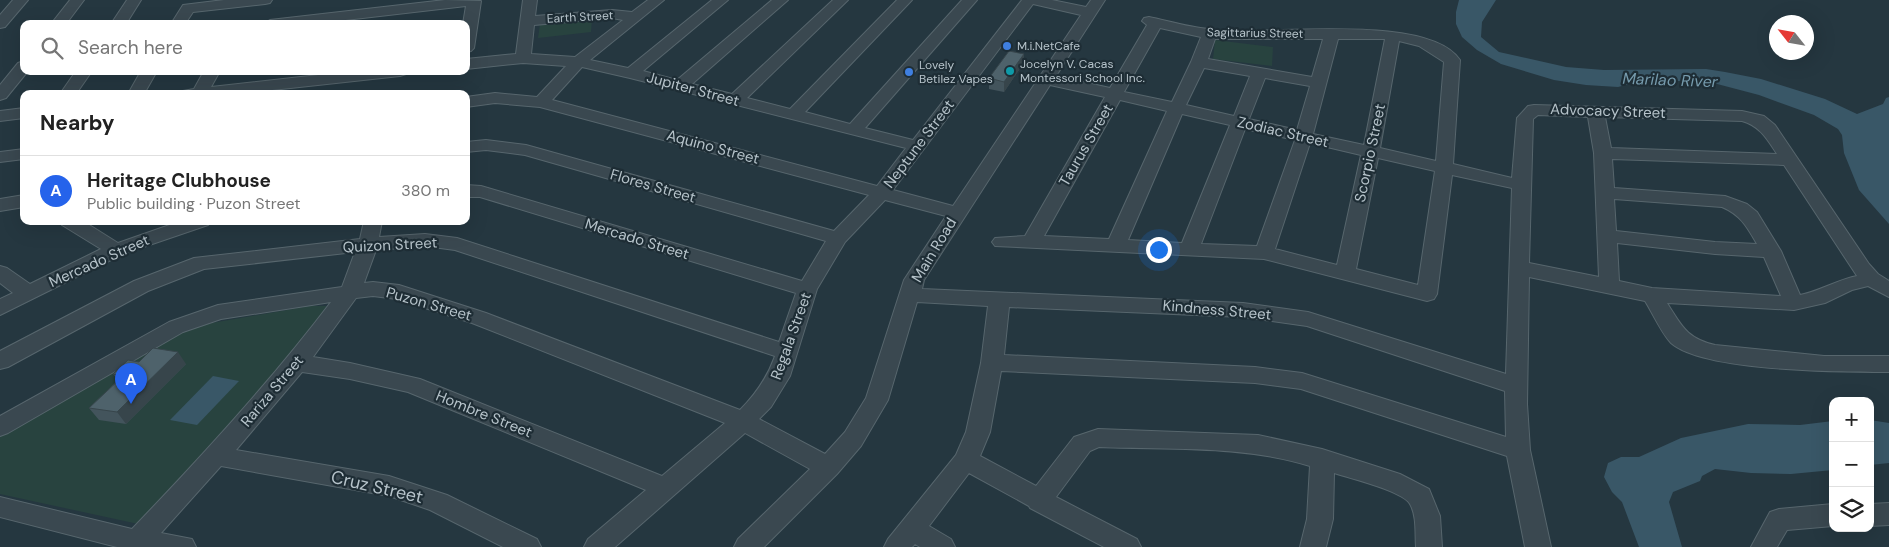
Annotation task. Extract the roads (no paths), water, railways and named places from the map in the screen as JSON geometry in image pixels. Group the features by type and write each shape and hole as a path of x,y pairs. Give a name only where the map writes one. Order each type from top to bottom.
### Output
{"street":[{"path":"0,24 21,0"},
{"path":"61,20 77,0"},
{"path":"121,20 134,0"},
{"path":"180,20 188,8 266,0"},
{"path":"523,58 530,0"},
{"path":"541,102 578,62 657,0"},
{"path":"631,73 721,0"},
{"path":"681,85 781,0"},
{"path":"735,100 841,0"},
{"path":"793,115 905,0"},
{"path":"853,131 970,0"},
{"path":"1030,0 1093,6"},
{"name":"Neptune Street","path":"882,192 1030,0"},
{"path":"310,20 474,1 470,24"},
{"name":"Main Road","path":"747,547 828,467 853,439 876,400 914,280 1093,6"},
{"path":"413,20 416,8"},
{"name":"Earth Street","path":"526,21 612,14 634,17"},
{"name":"Sagittarius Street","path":"1153,22 1209,34 1393,34 1429,44 1452,60 1444,168"},
{"name":"Taurus Street","path":"1031,242 1115,94 1153,22"},
{"path":"1115,247 1176,108 1199,62 1209,34"},
{"path":"1264,253 1304,136 1332,34"},
{"name":"Scorpio Street","path":"1345,272 1371,151 1393,34"},
{"name":"Jupiter Street","path":"470,64 523,58 578,62 681,85 917,146"},
{"path":"1199,62 1318,83"},
{"path":"0,95 20,71"},
{"path":"1189,250 1259,73"},
{"path":"71,90 81,75"},
{"path":"138,90 147,75"},
{"path":"197,90 209,75"},
{"path":"210,90 269,78 333,75"},
{"name":"Zodiac Street","path":"1046,78 1520,185"},
{"name":"Aquino Street","path":"470,101 495,98 541,102 957,213"},
{"name":"Advocacy Street","path":"1538,547 1518,450 1516,386 1520,185 1525,118 1534,110 1555,109 1742,116 1758,120 1769,129 1862,269 1871,278 1889,290"},
{"path":"1596,112 1603,153 1609,287"},
{"path":"0,116 20,114"},
{"name":"Flores Street","path":"470,147 486,145 526,150 838,238"},
{"path":"1603,153 1789,160"},
{"path":"0,157 20,154"},
{"path":"1002,242 1264,253 1427,294 1444,168"},
{"name":"Mercado Street","path":"470,191 481,192 807,289"},
{"name":"Regala Street","path":"597,547 744,421 763,401 779,376 807,289 838,238 882,192"},
{"path":"1604,193 1726,202 1740,208 1750,216 1770,251 1794,303"},
{"path":"0,205 20,202"},
{"path":"76,225 116,250"},
{"name":"Mercado Street","path":"0,308 116,250 188,225"},
{"name":"Rariza Street","path":"137,541 216,456 297,363 351,291 368,244 372,225"},
{"path":"1608,236 1706,247 1770,251"},
{"name":"Quizon Street","path":"0,361 141,286 201,262 368,244 425,240 457,244 787,352"},
{"path":"1519,268 1652,295 1794,303 1818,298 1846,285 1871,278"},
{"path":"0,273 28,293"},
{"name":"Puzon Street","path":"0,426 176,327 218,312 373,289 399,292 479,318 744,421 828,467"},
{"name":"Kindness Street","path":"908,295 1243,310 1308,319 1516,386"},
{"path":"1652,295 1678,337 1696,348 1715,353 1824,364 1889,364"},
{"path":"942,547 905,538 966,460 978,432 992,363 999,298"},
{"name":"Hombre Street","path":"297,363 350,371 412,385 666,488"},
{"path":"992,363 1254,375 1302,381 1518,450"},
{"path":"1039,501 1082,444 1098,438 1258,444 1322,459 1400,484 1420,496 1427,516 1429,547"},
{"name":"Cruz Street","path":"216,456 389,486 438,502 528,547"},
{"path":"1313,547 1320,519 1322,459"},
{"path":"966,460 1039,501 1128,547"},
{"path":"0,507 137,541 183,547"},
{"path":"1874,515 1889,514"},
{"path":"1764,547 1779,520 1829,515"}],"water":[{"name":"Marilao River","path":"1459,0 1496,0 1482,22 1481,37 1499,52 1566,67 1604,70 1706,69 1725,72 1761,79 1825,99 1857,114 1883,104 1886,98 1889,97 1889,224 1859,190 1844,153 1842,135 1838,129 1814,115 1759,95 1702,80 1633,83 1618,87 1586,85 1554,80 1501,64 1477,50 1462,37 1456,24"},
{"path":"213,376 239,381 197,425 170,420"},
{"path":"1829,421 1829,470 1791,474 1751,473 1715,469 1702,476 1700,481 1673,492 1669,502 1682,547 1639,547 1622,502 1612,492 1604,477 1608,463 1621,457 1639,457 1681,438 1748,424 1800,425"},
{"path":"1874,421 1889,423 1889,463 1874,465"}],"place":[{"name":"M.i.NetCafe","path":"1007,46"},
{"name":"Jocelyn V. Cacas Montessori School Inc.","path":"1010,71"},
{"name":"Lovely Betilez Vapes","path":"909,72"},
{"name":"Heritage Clubhouse","path":"131,404"}]}
